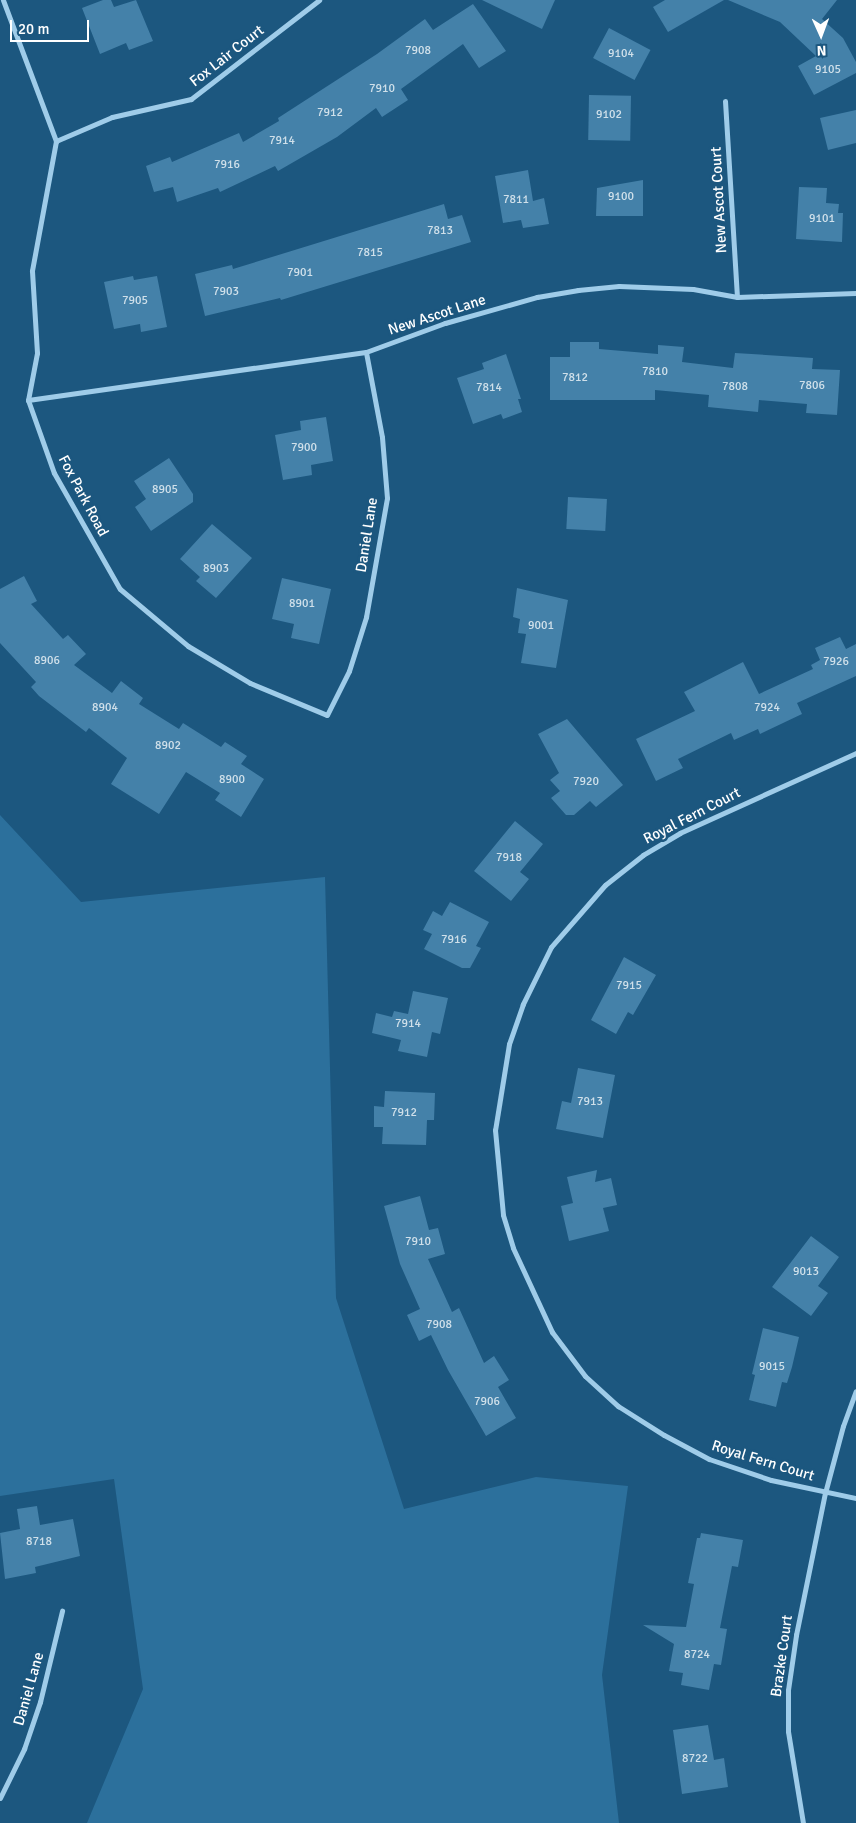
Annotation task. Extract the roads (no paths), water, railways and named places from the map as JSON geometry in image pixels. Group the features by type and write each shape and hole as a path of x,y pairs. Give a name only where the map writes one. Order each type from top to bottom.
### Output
{"street":[{"path":"3,0 56,140 32,271 37,354 28,400"},
{"name":"Fox Lair Court","path":"56,140 112,117 191,99 318,0"},
{"name":"New Ascot Court","path":"725,101 737,297"},
{"name":"New Ascot Lane","path":"28,400 366,352 445,323 537,297 578,290 620,286 692,289 737,297 856,293"},
{"name":"Daniel Lane","path":"327,715 349,671 366,617 387,498 382,437 366,352"},
{"name":"Fox Park Road","path":"28,400 54,473 120,588 188,646 250,683 327,715"},
{"name":"Royal Fern Court","path":"856,753 680,833 643,855 605,885 551,947 523,1004 509,1044 495,1130 503,1215 513,1248 552,1332 585,1376 618,1406 664,1436 709,1459 771,1480 825,1493 856,1498"},
{"name":"Brazke Court","path":"803,1823 788,1730 788,1690 796,1635 825,1493 843,1426 856,1391"},
{"name":"Daniel Lane","path":"0,1798 24,1749 38,1710 62,1611"}]}
